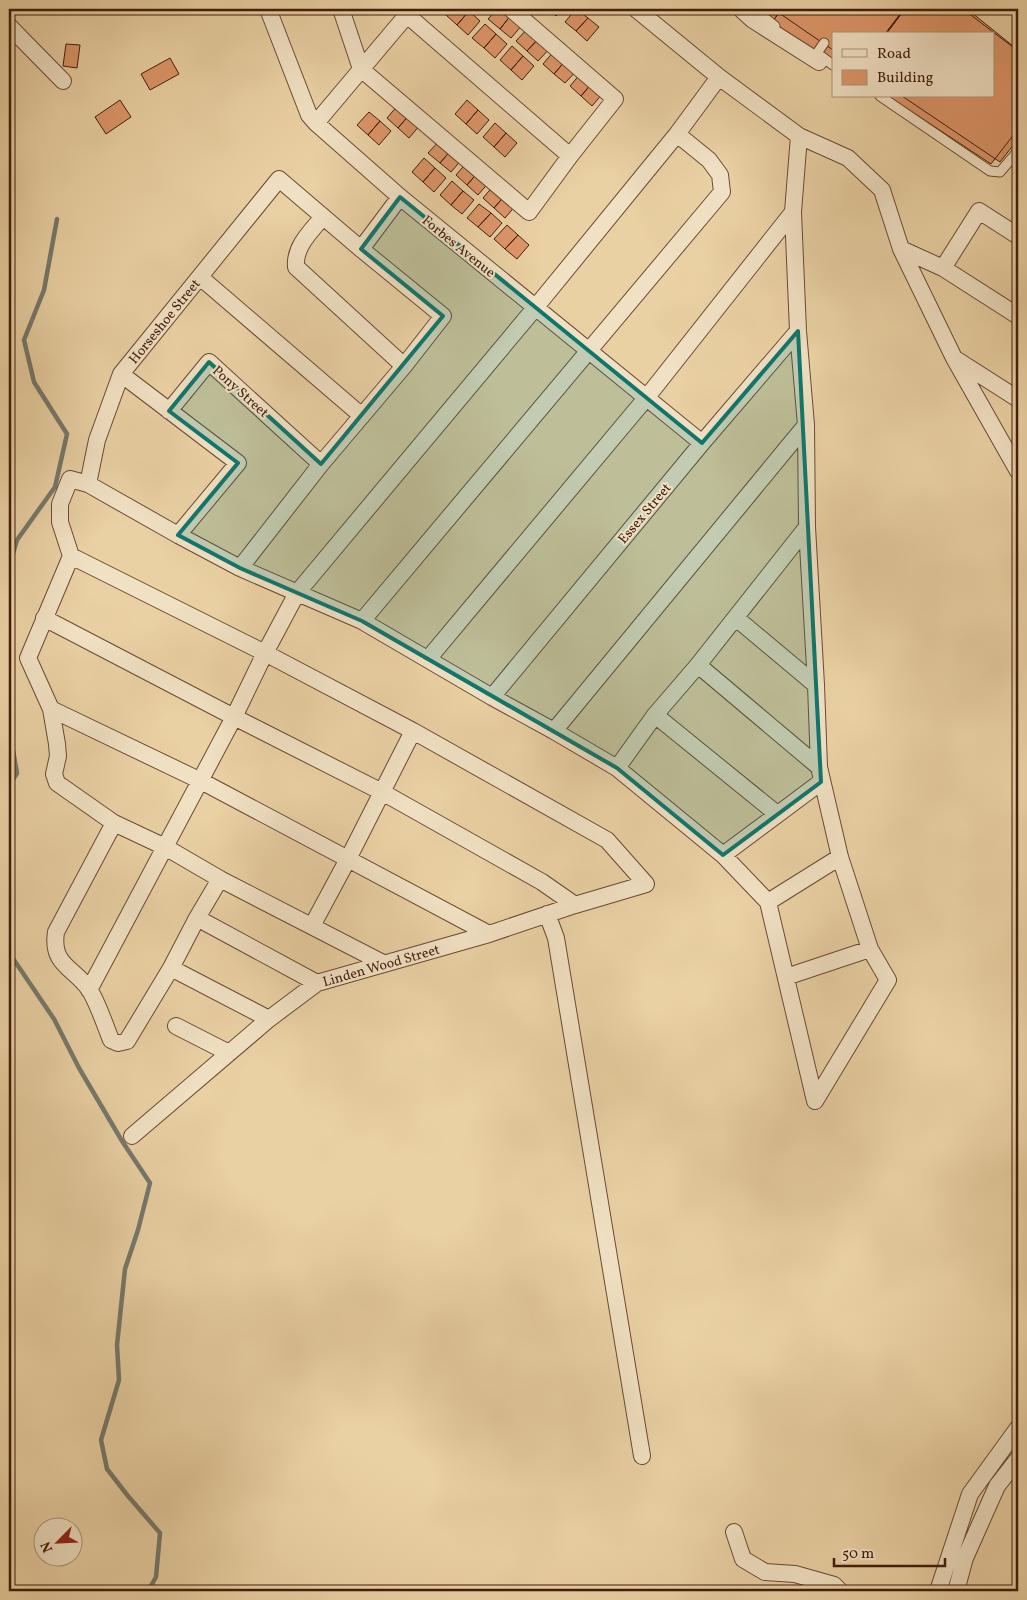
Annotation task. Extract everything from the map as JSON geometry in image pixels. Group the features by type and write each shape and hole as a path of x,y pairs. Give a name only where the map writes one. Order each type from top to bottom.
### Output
{"street":[{"name":"Forbes Avenue","path":"268,9 309,115 400,197 588,352 647,396 702,443"},
{"path":"341,9 361,70 528,212 615,99 511,9"},
{"path":"636,9 719,77 799,136 848,158 882,190 901,249 954,358 1016,466"},
{"path":"741,9 754,20 823,60"},
{"path":"316,122 409,12 570,156"},
{"path":"9,26 63,81"},
{"path":"90,990 201,781 297,593 535,308 677,134 719,77"},
{"path":"362,621 722,192 720,175 709,160 677,134"},
{"path":"383,963 220,878 165,847 114,824 57,783 54,774 58,756 51,710 28,658 70,556 60,522 60,504 70,479 88,484 240,568 362,621 554,731 617,768 723,855 768,902 815,1101 888,980 870,949 840,857 820,775 807,527 806,425 798,331 793,212 799,136"},
{"name":"Horseshoe Street","path":"88,484 97,440 122,374 279,179 323,217"},
{"path":"361,249 400,197"},
{"path":"942,268 979,211 1018,236"},
{"path":"428,659 647,396 793,212"},
{"path":"240,568 321,464 404,366 443,316 323,217 296,255 296,267 404,366"},
{"path":"901,249 942,268 1018,316"},
{"path":"200,277 362,416"},
{"name":"Essex Street","path":"492,697 702,443 798,331"},
{"path":"954,358 1018,399"},
{"name":"Pony Street","path":"169,411 209,362 321,464"},
{"path":"122,374 238,464 178,535"},
{"path":"554,731 806,425"},
{"path":"617,768 655,715 736,618 807,527"},
{"path":"70,556 265,653 413,731 312,926"},
{"path":"44,618 382,792 542,882 575,904"},
{"path":"736,618 816,685"},
{"path":"698,665 820,775"},
{"path":"51,710 201,781 489,934"},
{"path":"655,715 777,814"},
{"name":"Linden Wood Street","path":"132,1136 269,1019 318,983 489,934 575,904 646,884 607,840 413,731"},
{"path":"723,855 777,814 820,775"},
{"path":"114,824 56,932 54,945 58,957 90,990 111,1040 118,1043 127,1041 220,878"},
{"path":"768,902 840,857"},
{"path":"547,914 557,948 642,1456"},
{"path":"197,918 318,983"},
{"path":"786,977 870,949"},
{"path":"170,968 269,1019"},
{"path":"176,1026 229,1053"},
{"path":"938,1591 970,1494 1018,1428"},
{"path":"956,1591 965,1558 997,1486 1018,1459"},
{"path":"734,1532 743,1558 765,1572 795,1574 834,1585 840,1591"}],"lane":[{"path":"754,9 823,60"},
{"path":"823,60 824,43"},
{"path":"883,98 990,171 1000,172 1018,151"}],"highlighted area":[{"path":"400,197 702,443 798,331 821,782 723,855 617,768 362,621 240,568 178,535 238,463 169,411 209,362 321,464 443,316 361,249"}],"building":[{"path":"451,9 466,9 469,11 457,25 446,15"},
{"path":"476,9 489,9 483,15"},
{"path":"497,9 505,9 511,15 500,29 488,19"},
{"path":"548,9 562,9 556,16"},
{"path":"576,9 588,18 576,31 565,22"},
{"path":"757,9 782,9 772,22"},
{"path":"782,9 904,9 887,32 832,32 832,49 779,13"},
{"path":"782,9 905,9 888,32 832,32 832,60 772,22"},
{"path":"904,9 963,9 993,32 887,32"},
{"path":"905,9 967,9 1018,50 1018,129 991,164 891,98 994,98 994,32 888,32"},
{"path":"469,11 480,21 468,35 457,25"},
{"path":"511,15 523,24 511,38 500,29"},
{"path":"588,18 599,27 587,41 576,31"},
{"path":"485,24 496,34 484,48 472,38"},
{"path":"528,28 540,37 527,51 516,41"},
{"path":"994,33 1018,51 1018,139 1000,162 905,98 994,98"},
{"path":"496,34 507,44 495,58 484,48"},
{"path":"540,37 551,47 538,61 527,51"},
{"path":"66,44 80,45 77,68 63,66"},
{"path":"512,46 523,56 511,70 500,60"},
{"path":"555,50 566,60 554,74 543,64"},
{"path":"523,56 534,66 522,80 511,70"},
{"path":"170,58 179,74 150,90 141,74"},
{"path":"566,60 578,69 565,83 554,74"},
{"path":"582,72 593,82 581,96 570,86"},
{"path":"593,82 604,92 592,106 581,96"},
{"path":"120,100 131,117 106,134 95,117"},
{"path":"467,100 478,110 466,124 455,114"},
{"path":"399,104 410,114 398,128 387,118"},
{"path":"478,110 489,120 477,134 466,124"},
{"path":"369,112 380,121 368,135 357,125"},
{"path":"410,114 421,124 409,138 398,128"},
{"path":"380,121 391,131 379,145 368,135"},
{"path":"495,123 506,133 494,147 483,137"},
{"path":"506,133 517,143 505,157 494,147"},
{"path":"441,139 452,149 440,163 428,153"},
{"path":"452,149 463,158 451,172 440,163"},
{"path":"424,158 435,168 423,182 412,172"},
{"path":"468,161 479,171 467,185 456,175"},
{"path":"435,168 446,178 434,192 423,182"},
{"path":"479,171 490,181 478,195 467,185"},
{"path":"452,181 463,191 451,205 440,195"},
{"path":"495,184 506,194 494,208 483,198"},
{"path":"463,191 474,200 462,214 451,205"},
{"path":"506,194 517,204 505,218 494,208"},
{"path":"479,204 491,213 478,227 467,218"},
{"path":"491,213 502,223 490,237 478,227"},
{"path":"507,225 518,235 505,249 494,239"},
{"path":"518,235 529,245 517,259 505,249"}],"waterway":[{"path":"9,567 17,540 55,487 67,434 34,382 24,340 44,290 57,219"},
{"path":"9,728 17,773 9,786"},
{"path":"9,948 12,957 54,1019 79,1068 122,1141 150,1183 138,1230 125,1269 117,1345 119,1380 101,1440 107,1469 160,1533 156,1577 148,1591"}]}
